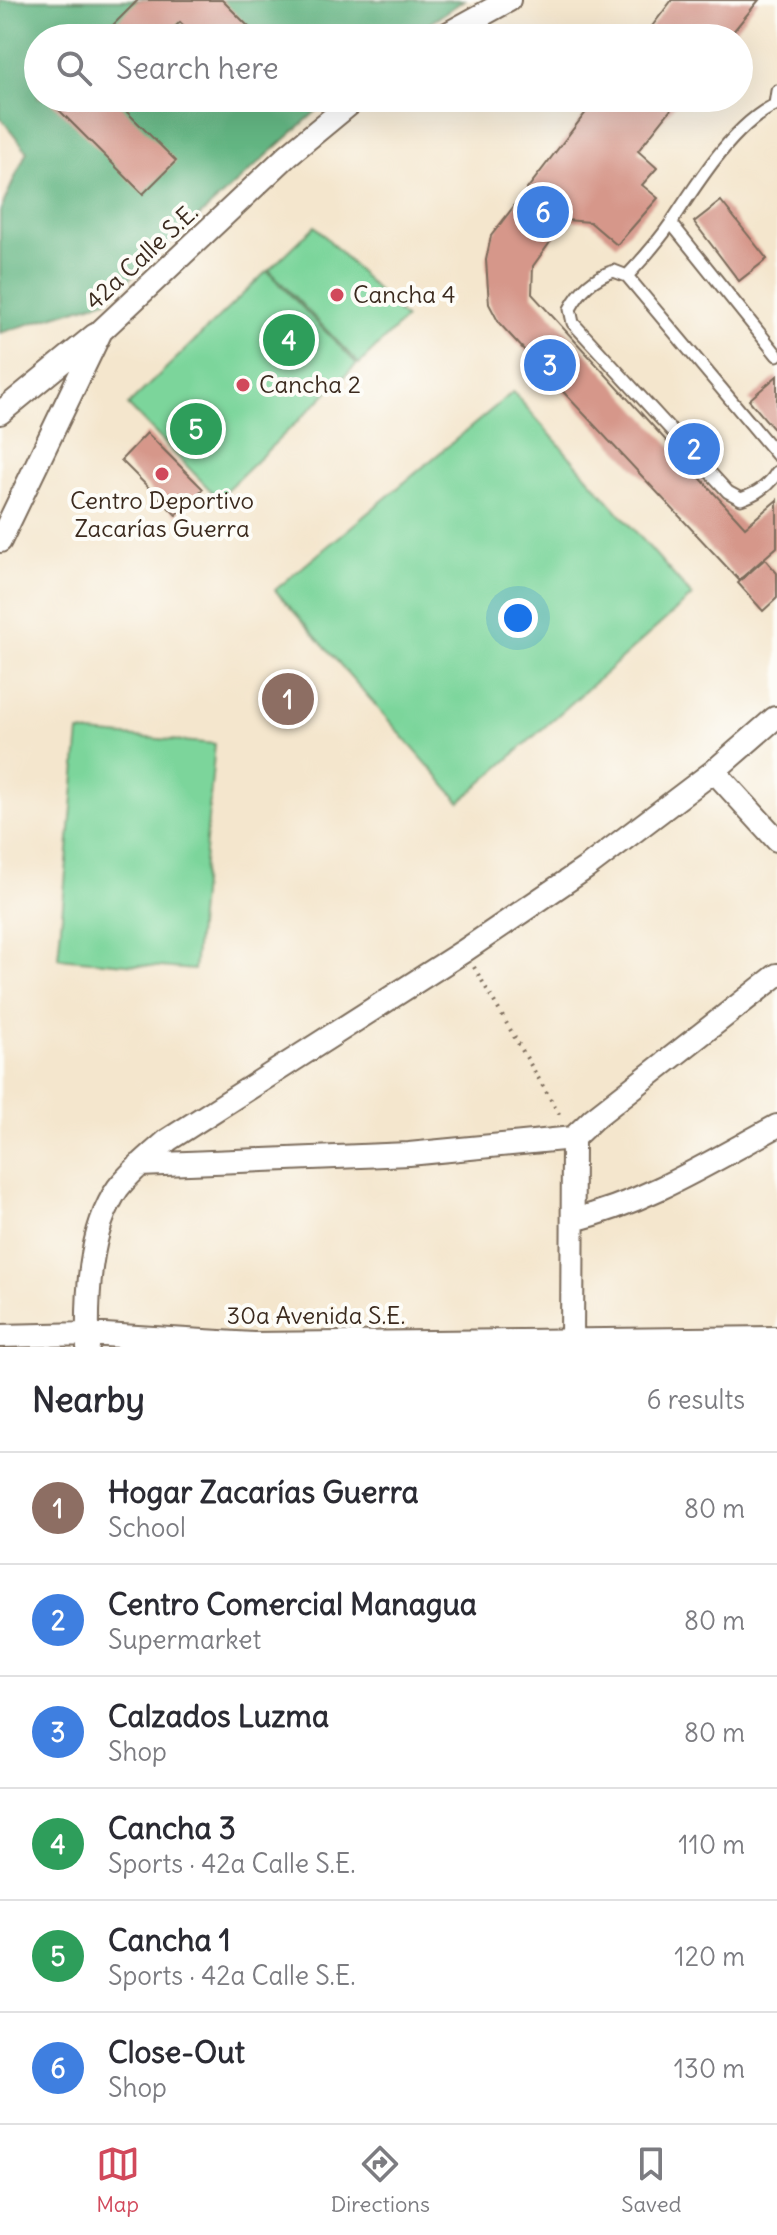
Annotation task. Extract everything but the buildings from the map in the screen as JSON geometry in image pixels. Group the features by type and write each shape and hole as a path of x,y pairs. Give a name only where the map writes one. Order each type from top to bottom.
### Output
{"street":[{"path":"465,24 509,0"},
{"name":"42a Calle S.E.","path":"0,541 101,331 288,155 340,112"},
{"path":"0,413 101,331"},
{"path":"88,1341 92,1270 99,1229 118,1189 139,1165 168,1140 464,951 586,868 714,771 775,718"},
{"path":"714,771 777,840"},
{"path":"139,1165 409,1154 573,1138 777,975"},
{"path":"573,1220 647,1196 777,1126"},
{"path":"572,1344 573,1138"},
{"name":"30a Avenida S.E.","path":"0,1336 253,1346 712,1343 777,1338"}],"lane":[{"path":"627,276 671,223 711,164 760,113 776,104 777,91"},
{"path":"671,223 777,355"},
{"path":"777,455 627,276 614,271 598,276 576,298 570,309 573,323 728,492 741,499 754,494 777,472"}],"path":[{"path":"464,951 573,1138"}],"green space":[{"path":"0,0 464,0 429,24 24,24 24,112 315,112 106,300 0,333 0,211 27,151 0,117"},
{"name":"Cancha 4","path":"315,226 405,319 359,364 269,270"},
{"path":"267,271 357,364 218,498 128,405"},
{"path":"513,392 692,596 460,802 275,590"},
{"path":"79,732 215,744 194,970 58,958"}],"place":[{"name":"Close-Out","path":"543,212"},
{"name":"Cancha 4","path":"337,295"},
{"name":"Cancha 3","path":"289,340"},
{"name":"Calzados Luzma","path":"550,365"},
{"name":"Cancha 2","path":"243,385"},
{"name":"Cancha 1","path":"196,429"},
{"name":"Centro Comercial Managua","path":"694,449"},
{"name":"Centro Deportivo Zacarías Guerra","path":"162,474"},
{"name":"Hogar Zacarías Guerra","path":"288,699"}]}
